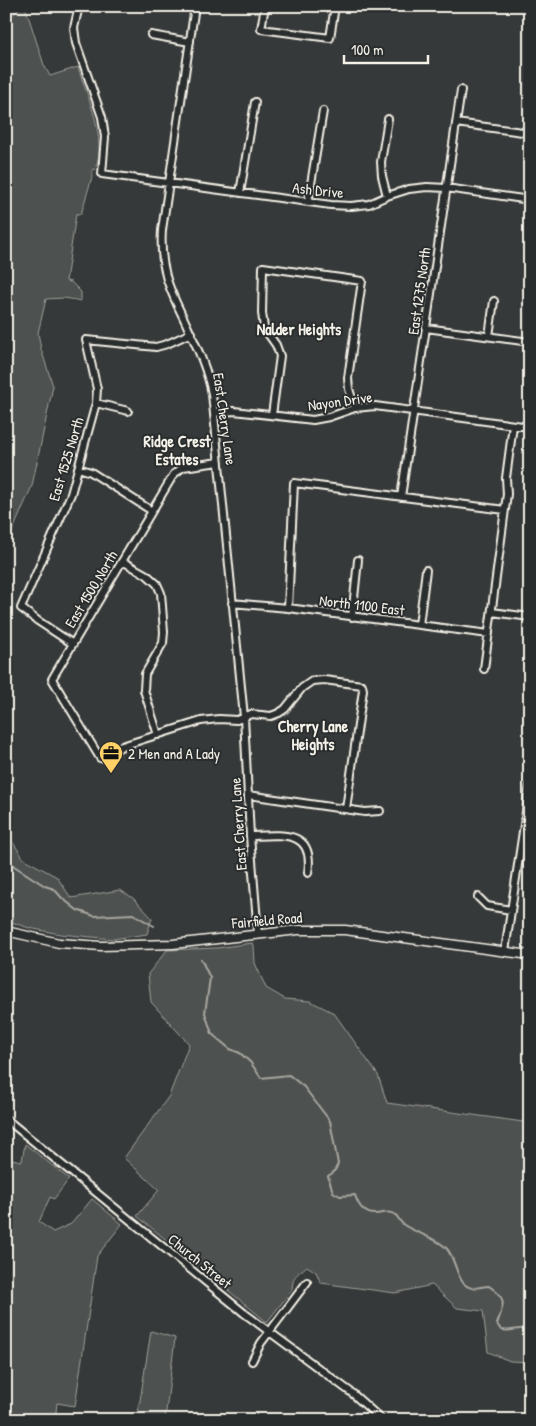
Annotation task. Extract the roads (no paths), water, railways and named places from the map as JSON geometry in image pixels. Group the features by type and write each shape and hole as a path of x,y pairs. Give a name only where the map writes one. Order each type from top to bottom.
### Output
{"main road":[{"name":"Fairfield Road","path":"6,931 59,943 137,946 173,944 298,930 345,930 530,955"}],"street":[{"name":"Ash Drive","path":"79,6 74,28 76,43 102,117 105,136 102,174 308,202 351,206 369,204 409,189 427,187 530,200"},
{"name":"East Cherry Lane","path":"195,6 162,230 162,260 172,294 191,333 209,379 214,413 244,717 250,836 258,934"},
{"path":"265,6 261,29 330,38 336,6"},
{"path":"151,35 190,42"},
{"name":"East 1275 North","path":"401,496 461,90"},
{"path":"240,193 255,102"},
{"path":"308,202 323,111"},
{"path":"387,196 381,162 388,119"},
{"path":"456,123 530,133"},
{"path":"272,415 280,356 276,345 264,328 262,313 263,267 362,281 348,378 349,389 355,408"},
{"path":"490,336 494,301"},
{"path":"426,328 530,342"},
{"name":"East 1525 North","path":"73,644 21,608 71,494 96,403 97,389 86,340 156,347 191,333"},
{"path":"96,403 128,411"},
{"name":"Nayon Drive","path":"214,413 234,411 313,420 329,417 355,408 375,406 530,427"},
{"path":"484,669 514,425"},
{"name":"East 1500 North","path":"158,735 122,746 100,758 52,679 174,474 183,467 219,462"},
{"path":"78,468 91,472 152,511"},
{"path":"288,608 294,483 505,510"},
{"path":"352,617 358,560"},
{"path":"122,561 147,574 157,584 161,593 163,643 145,674 144,690 158,735 201,722 237,720 251,714 271,716 286,708 302,688 312,680 362,685 363,690 346,809"},
{"path":"419,625 426,570"},
{"name":"North 1100 East","path":"232,602 489,634"},
{"path":"492,612 530,617"},
{"path":"506,952 530,785"},
{"path":"248,795 365,812 380,811"},
{"path":"250,836 285,836 299,841 305,846 310,861 308,873"},
{"path":"478,897 487,906 511,910"},
{"name":"Church Street","path":"6,1119 244,1313 352,1393 382,1420"},
{"path":"252,1361 261,1343 307,1282"}],"waterway":[{"path":"6,855 14,866 45,886 54,889 77,910 94,916 133,914 154,926"},
{"path":"201,959 210,978 205,1013 212,1034 230,1049 240,1053 251,1063 261,1078 289,1075 304,1087 330,1121 338,1164 334,1172 328,1176 333,1192 340,1196 355,1195 365,1211 371,1214 392,1213 404,1225 440,1243 448,1250 459,1277 467,1286 473,1288 489,1286 502,1298 503,1307 497,1324 501,1330 509,1331 530,1328"}],"place":[{"name":"2 Men and A Lady","path":"111,774"}],"district":[{"name":"Nalder Heights","path":"299,329"},
{"name":"Ridge Crest Estates","path":"177,450"},
{"name":"Cherry Lane Heights","path":"313,735"}]}
